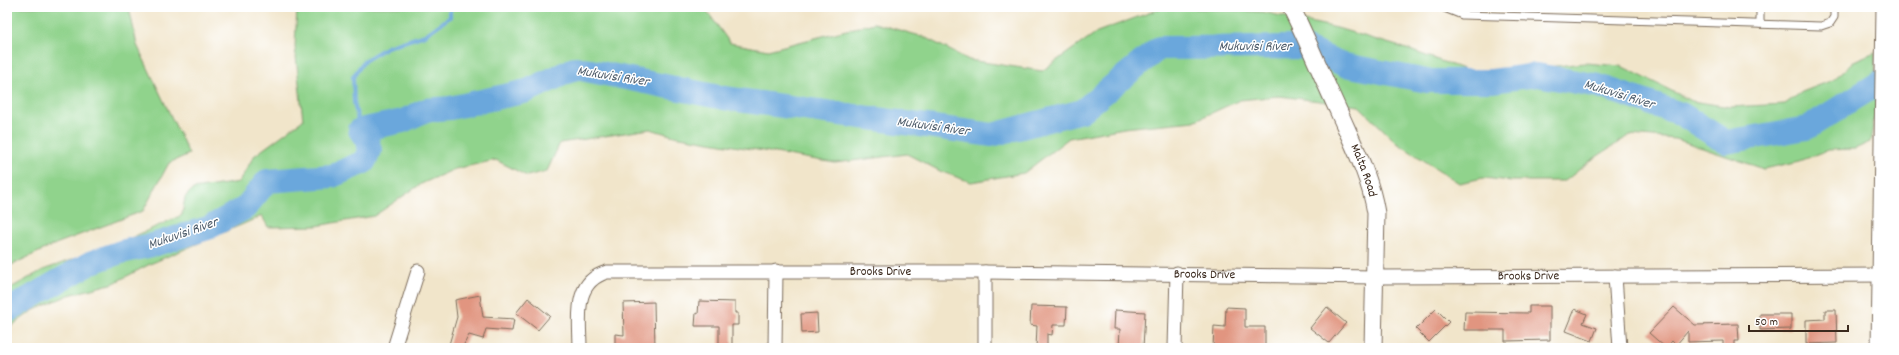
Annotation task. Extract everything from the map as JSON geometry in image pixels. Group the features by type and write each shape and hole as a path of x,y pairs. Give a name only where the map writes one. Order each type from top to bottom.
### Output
{"main road":[{"path":"1881,348 1887,275 1883,112 1886,7"}],"street":[{"name":"Malta Road","path":"1291,7 1305,34 1369,181 1373,196 1376,213 1373,348"},
{"path":"394,348 418,271"},
{"name":"Brooks Drive","path":"580,348 580,306 584,290 588,282 596,275 607,272 776,271 1176,273 1375,277 1887,275"},
{"path":"775,348 776,271"},
{"path":"985,272 985,348"},
{"path":"1175,348 1176,273"},
{"path":"1615,276 1620,348"}],"lane":[{"path":"1442,7 1462,15 1821,26 1830,23 1834,17 1834,7"},
{"path":"1760,7 1760,24"}],"green space":[{"path":"7,7 129,7 137,45 189,154 169,163 143,211 58,243 7,267"},
{"path":"297,7 704,7 730,43 768,50 874,23 924,37 969,60 1042,71 1097,32 1165,7 1263,12 1337,28 1404,48 1477,74 1585,63 1621,66 1692,101 1730,107 1785,104 1802,92 1833,80 1856,60 1875,52 1876,110 1870,142 1855,149 1828,150 1800,161 1764,169 1676,139 1630,135 1590,161 1565,181 1512,181 1483,178 1459,183 1397,143 1359,106 1279,96 1240,100 1194,121 1124,128 1069,138 1024,173 971,182 942,172 907,154 835,163 674,136 650,129 560,143 547,171 527,176 496,160 455,169 421,184 374,216 316,226 268,227 262,216 150,264 114,283 69,295 34,310 7,329 7,290 43,270 126,240 182,215 185,197 193,189 239,182 254,156 303,120 295,47"}],"building":[{"path":"480,295 483,317 514,319 512,331 486,329 483,339 469,335 462,348 448,348 457,317 455,300"},
{"path":"528,298 550,316 538,330 516,313"},
{"path":"699,301 735,302 735,313 738,313 738,325 732,325 732,348 719,348 719,326 695,326"},
{"path":"654,302 655,348 615,348 615,334 624,335 623,303"},
{"path":"1031,306 1067,307 1066,325 1053,325 1052,335 1047,334 1047,348 1036,348 1037,326 1030,325"},
{"path":"1529,306 1550,306 1550,340 1505,341 1505,330 1464,330 1465,312 1529,313"},
{"path":"1226,307 1245,308 1245,327 1265,327 1265,348 1213,347 1214,326 1225,327"},
{"path":"1327,307 1346,323 1329,343 1310,328"},
{"path":"1674,307 1695,325 1738,324 1739,341 1734,341 1734,348 1723,348 1723,341 1688,342 1688,331 1676,345 1672,341 1666,348 1649,333"},
{"path":"1436,309 1449,322 1429,342 1416,329"},
{"path":"1575,309 1587,314 1583,323 1597,328 1592,341 1566,331"},
{"path":"1115,310 1145,312 1143,348 1119,348 1120,329 1114,329"},
{"path":"1825,310 1836,310 1837,343 1806,344 1806,320 1825,319"},
{"path":"817,313 818,332 802,333 801,314"},
{"path":"1760,314 1791,314 1791,329 1760,330"}],"waterway":[{"path":"360,130 354,102 353,77 364,61 387,47 425,35 450,17 450,7"},
{"name":"Mukuvisi River","path":"7,311 92,262 121,252 156,244 208,228 245,208 267,181 332,176 364,162 370,150 367,140 360,130 403,121 426,110 450,108 527,91 576,68 724,98 992,135 1082,111 1159,48 1302,47 1345,65 1427,81 1492,81 1537,75 1599,86 1681,114 1726,142 1807,128 1892,75"}]}
